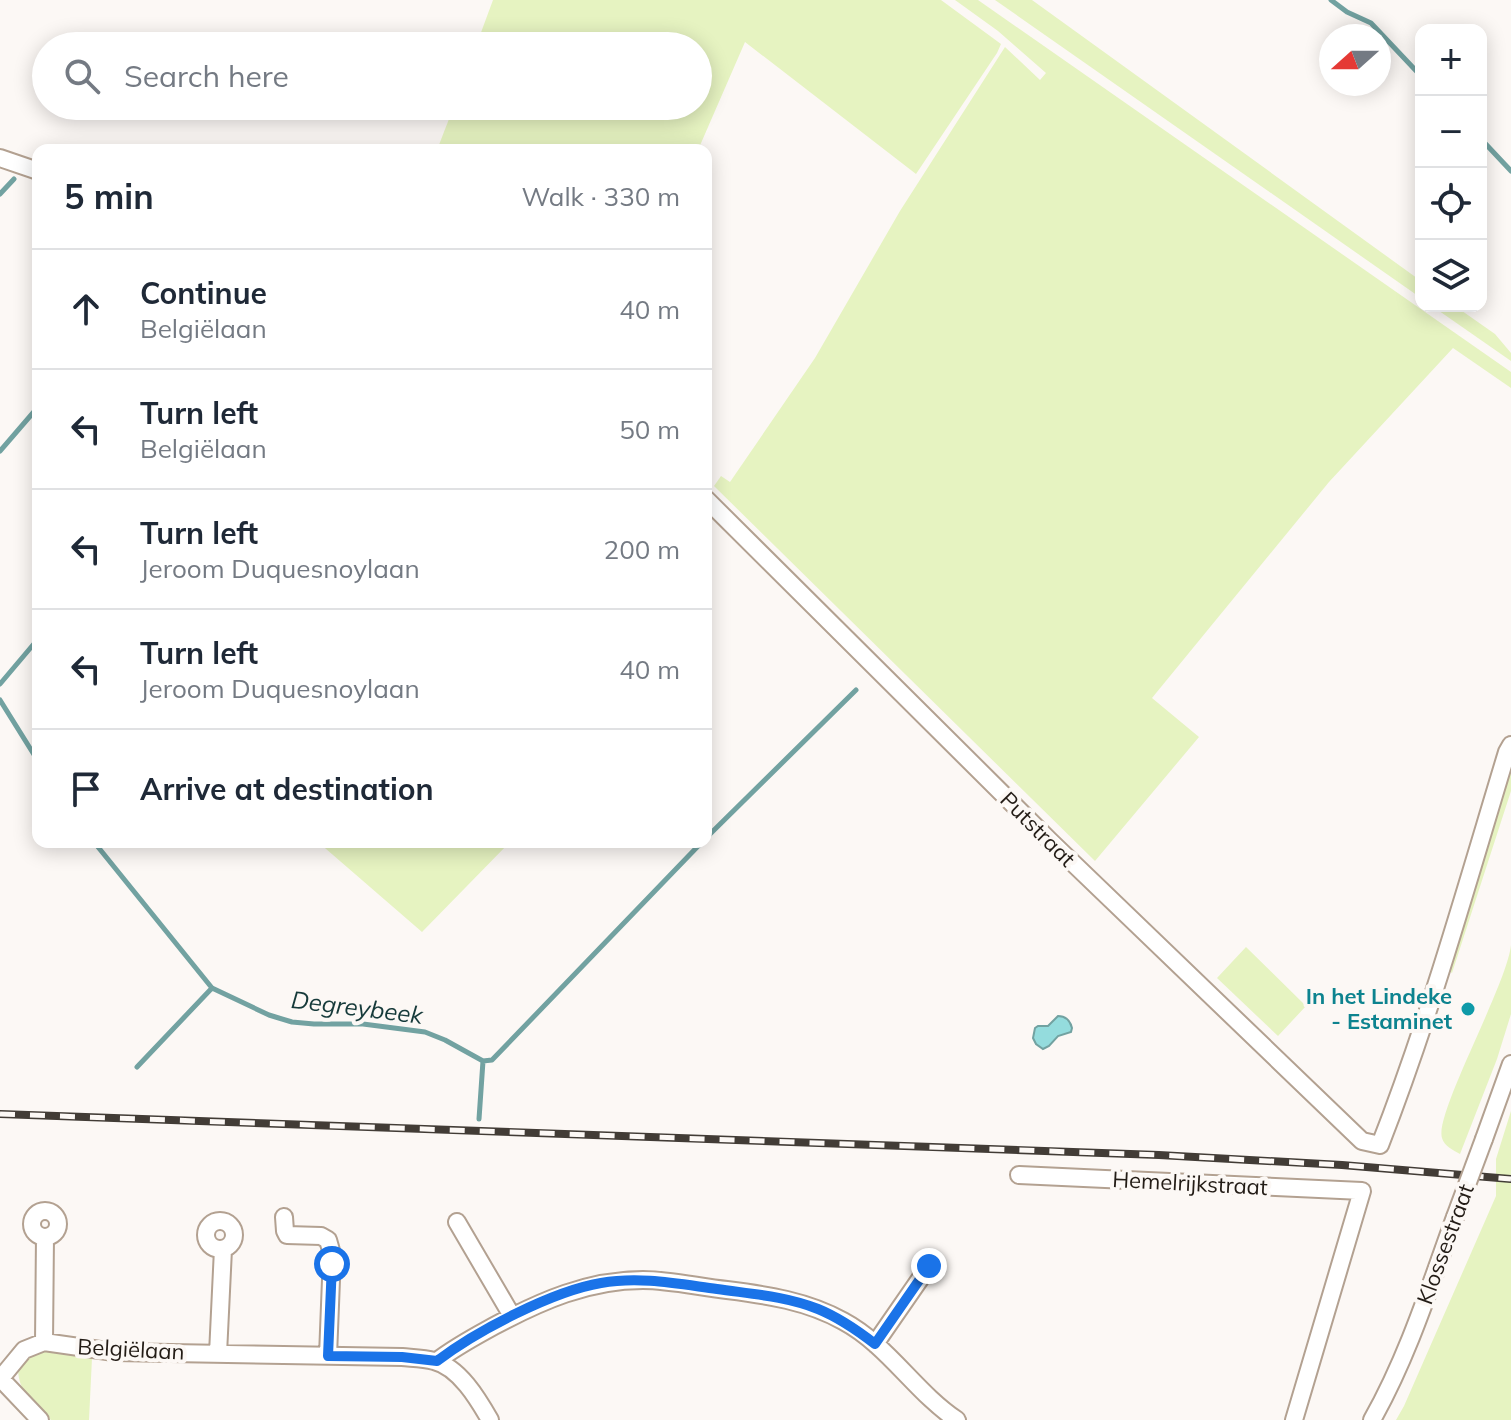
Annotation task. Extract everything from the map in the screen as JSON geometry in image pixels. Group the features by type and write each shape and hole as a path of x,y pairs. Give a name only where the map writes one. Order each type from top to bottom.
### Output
{"street":[{"path":"0,158 32,169"},
{"name":"Putstraat","path":"712,505 1049,840 1362,1141 1380,1145 1438,979 1511,745"},
{"name":"Klossestraat","path":"1372,1420 1405,1352 1511,1064"},
{"name":"Hemelrijkstraat","path":"1019,1175 1362,1191 1294,1420"},
{"path":"284,1217 287,1235 321,1236 328,1240 332,1254 328,1356"},
{"path":"457,1222 512,1316"},
{"path":"40,1420 4,1381 24,1350 44,1342 45,1237"},
{"path":"218,1354 223,1249"},
{"path":"875,1344 929,1266"},
{"path":"490,1420 460,1377 437,1361 512,1316 557,1295 601,1283 644,1280 774,1296 816,1308 844,1321 875,1344 916,1386 955,1419"},
{"name":"Belgiëlaan","path":"44,1342 114,1352 402,1357 437,1361"}],"green space":[{"path":"493,0 941,0 1001,44 916,174 745,42 712,118 712,32 481,32"},
{"path":"955,0 978,0 1415,305 1415,312 1425,312 1511,372 1511,388 1453,348 1329,482 1152,698 1199,737 1095,861 714,486 721,476 730,482 815,358 900,211 1005,47 1040,80 1046,73 998,31"},
{"path":"995,0 1032,0 1415,277 1415,294"},
{"path":"449,120 711,120 701,144 439,144"},
{"path":"1441,312 1464,312 1495,334 1511,353 1511,361"},
{"path":"1511,769 1511,791 1452,973 1448,970"},
{"path":"325,848 504,848 422,932"},
{"path":"1511,945 1511,1014 1460,1154 1443,1141 1443,1124 1459,1077 1507,964"},
{"path":"1246,947 1306,1006 1278,1036 1217,978"},
{"path":"1511,1111 1511,1420 1396,1420 1496,1196 1496,1159"},
{"path":"43,1351 92,1358 89,1420 51,1420 21,1386 18,1370 31,1353"}],"water":[{"path":"1058,1016 1069,1021 1071,1032 1058,1036 1043,1049 1033,1038 1035,1028 1048,1026"}],"waterway":[{"path":"1331,0 1347,12 1371,23 1415,70"},
{"path":"1487,145 1511,171"},
{"path":"0,194 14,179"},
{"path":"0,451 32,414"},
{"path":"0,684 32,646"},
{"path":"712,832 856,690"},
{"name":"Degreybeek","path":"0,700 32,751"},
{"name":"Degreybeek","path":"99,848 212,988 269,1015 292,1022 363,1024 425,1032 483,1061 479,1119"},
{"path":"483,1061 492,1060 696,848"},
{"path":"137,1067 212,988"}],"railway":[{"path":"0,1114 1159,1155 1342,1165 1511,1179"}],"place":[{"name":"In het Lindeke - Estaminet","path":"1468,1009"}],"route":[{"path":"332,1264 328,1356 437,1361 512,1316 557,1295 601,1283 644,1280 774,1296 816,1308 844,1321 875,1344 929,1266"}]}
